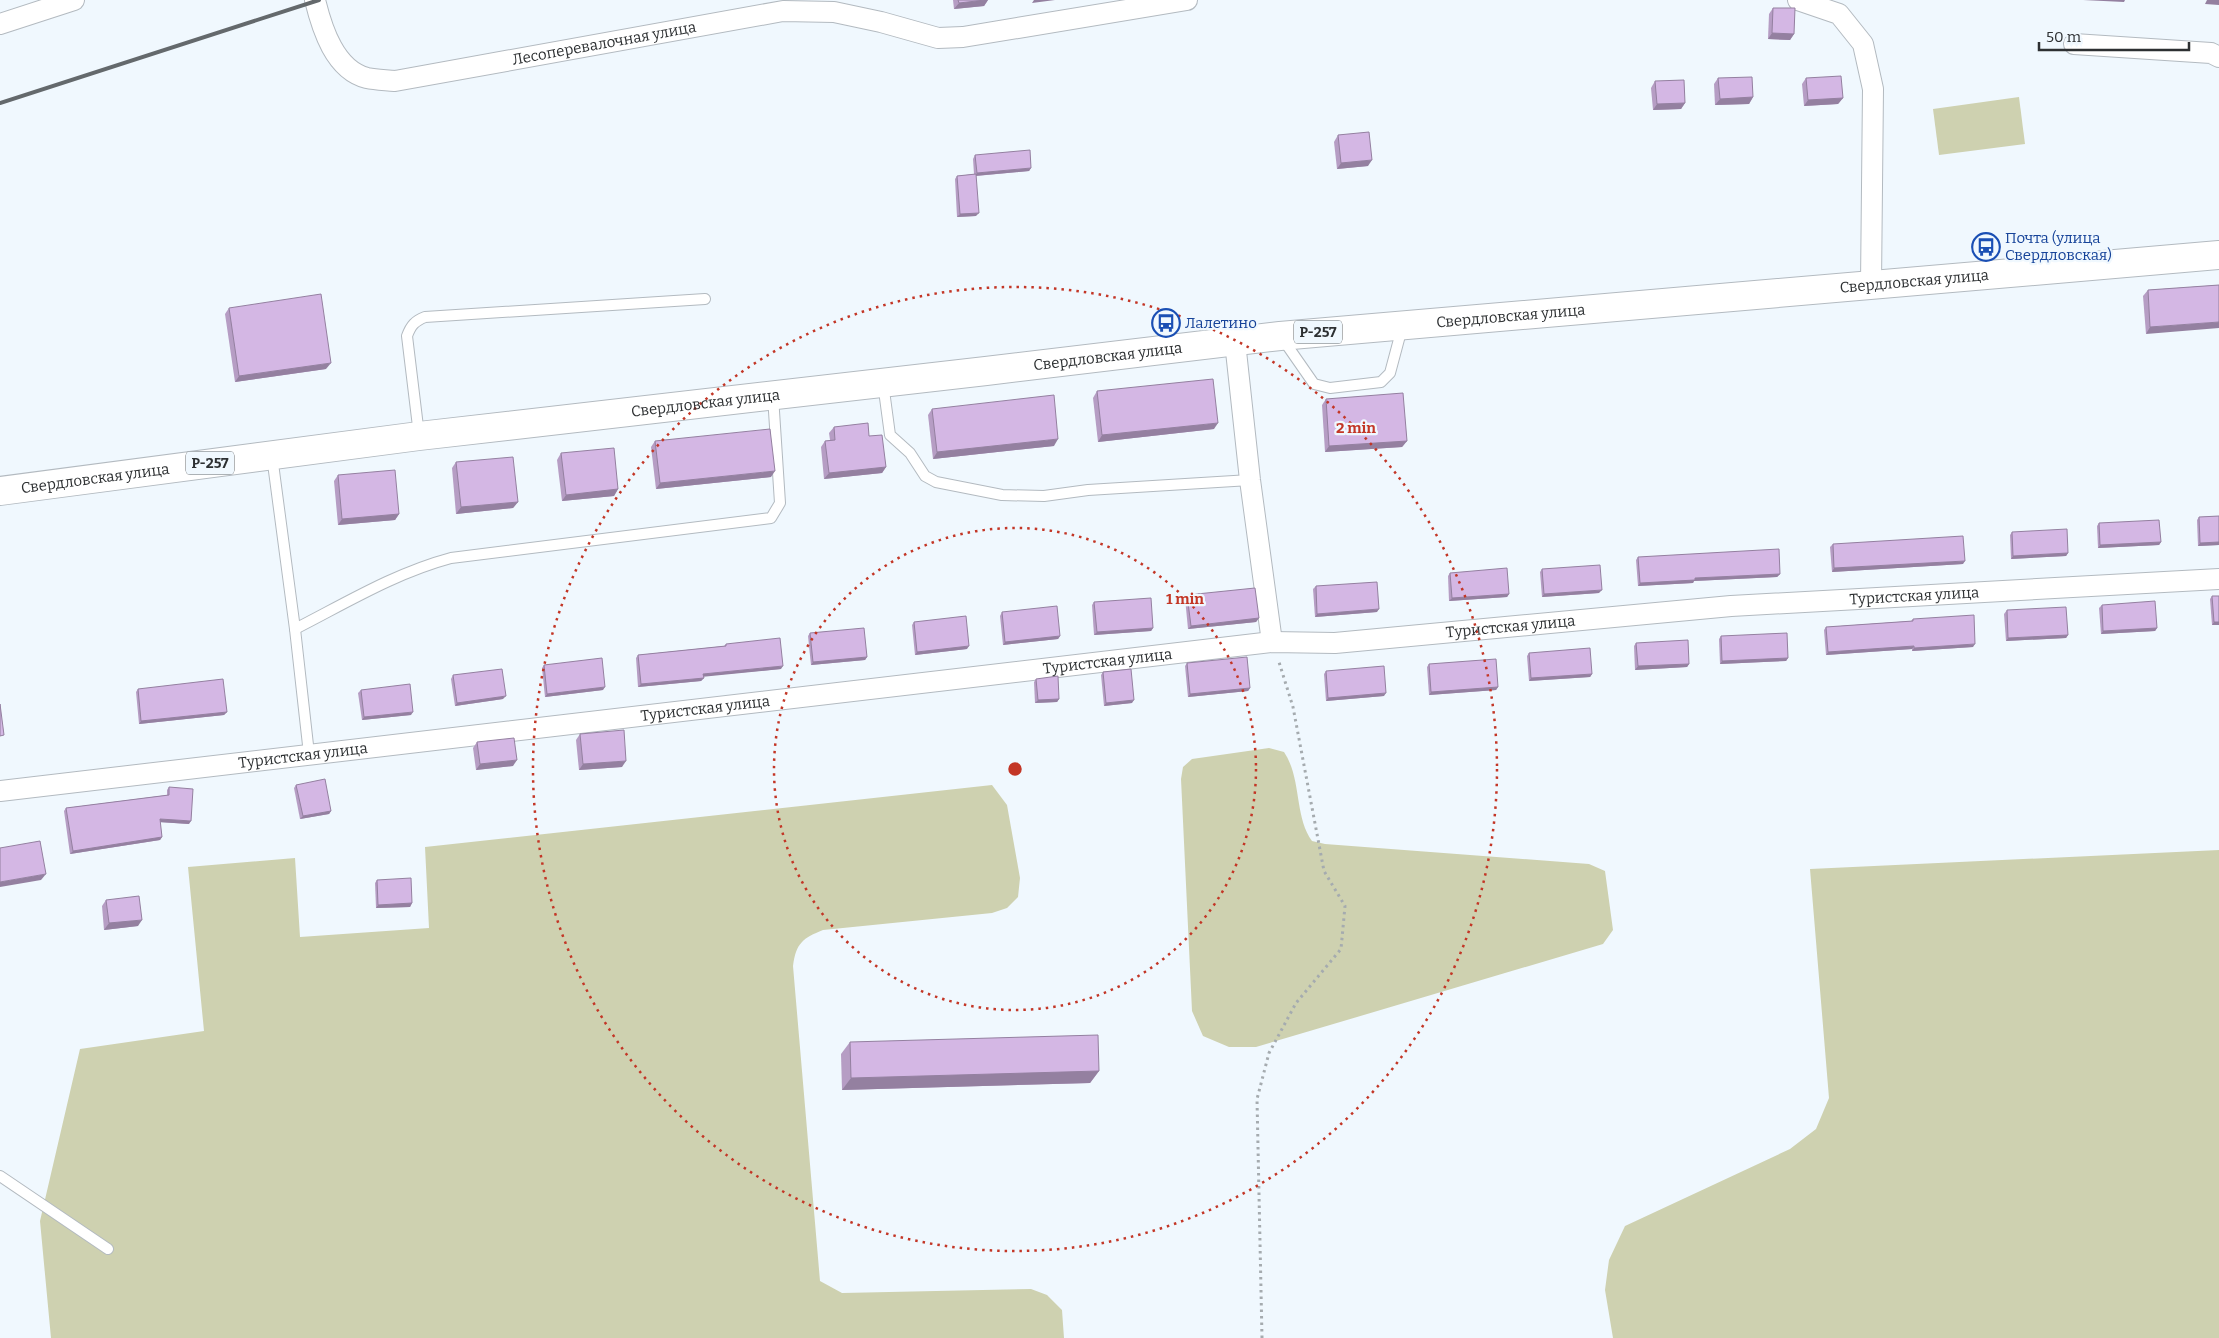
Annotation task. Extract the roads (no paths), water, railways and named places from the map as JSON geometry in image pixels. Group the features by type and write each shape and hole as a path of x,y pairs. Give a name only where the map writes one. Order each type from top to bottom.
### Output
{"highway":[{"name":"Свердловская улица","path":"0,491 419,436 1280,336 1871,284 2219,256"}],"street":[{"path":"0,24 74,0"},
{"name":"Лесоперевалочная улица","path":"316,0 322,26 340,61 366,78 395,82 783,11 834,12 938,38 963,37 1187,0"},
{"path":"1798,0 1839,14 1862,44 1873,89 1871,284"},
{"path":"2074,44 2211,53 2219,57"},
{"path":"1235,342 1250,480 1272,642"},
{"name":"Туристская улица","path":"0,792 309,754 1272,642 1335,643 1730,606 2219,579"}],"lane":[{"path":"419,436 407,336 410,327 416,321 425,318 705,299"},
{"path":"1280,336 1314,384 1330,388 1381,382 1390,373 1403,324"},
{"path":"883,382 890,435 910,453 924,476 936,482 1002,495 1044,496 1088,490 1250,480"},
{"path":"296,629 399,575 451,558 771,518 780,503 773,395"},
{"path":"272,455 296,629 309,754"},
{"path":"0,1176 108,1249"}],"railway":[{"path":"0,103 319,0"}],"place":[{"name":"Почта (улица Свердловская)","path":"1986,247"},
{"name":"Лалетино","path":"1166,323"}]}
